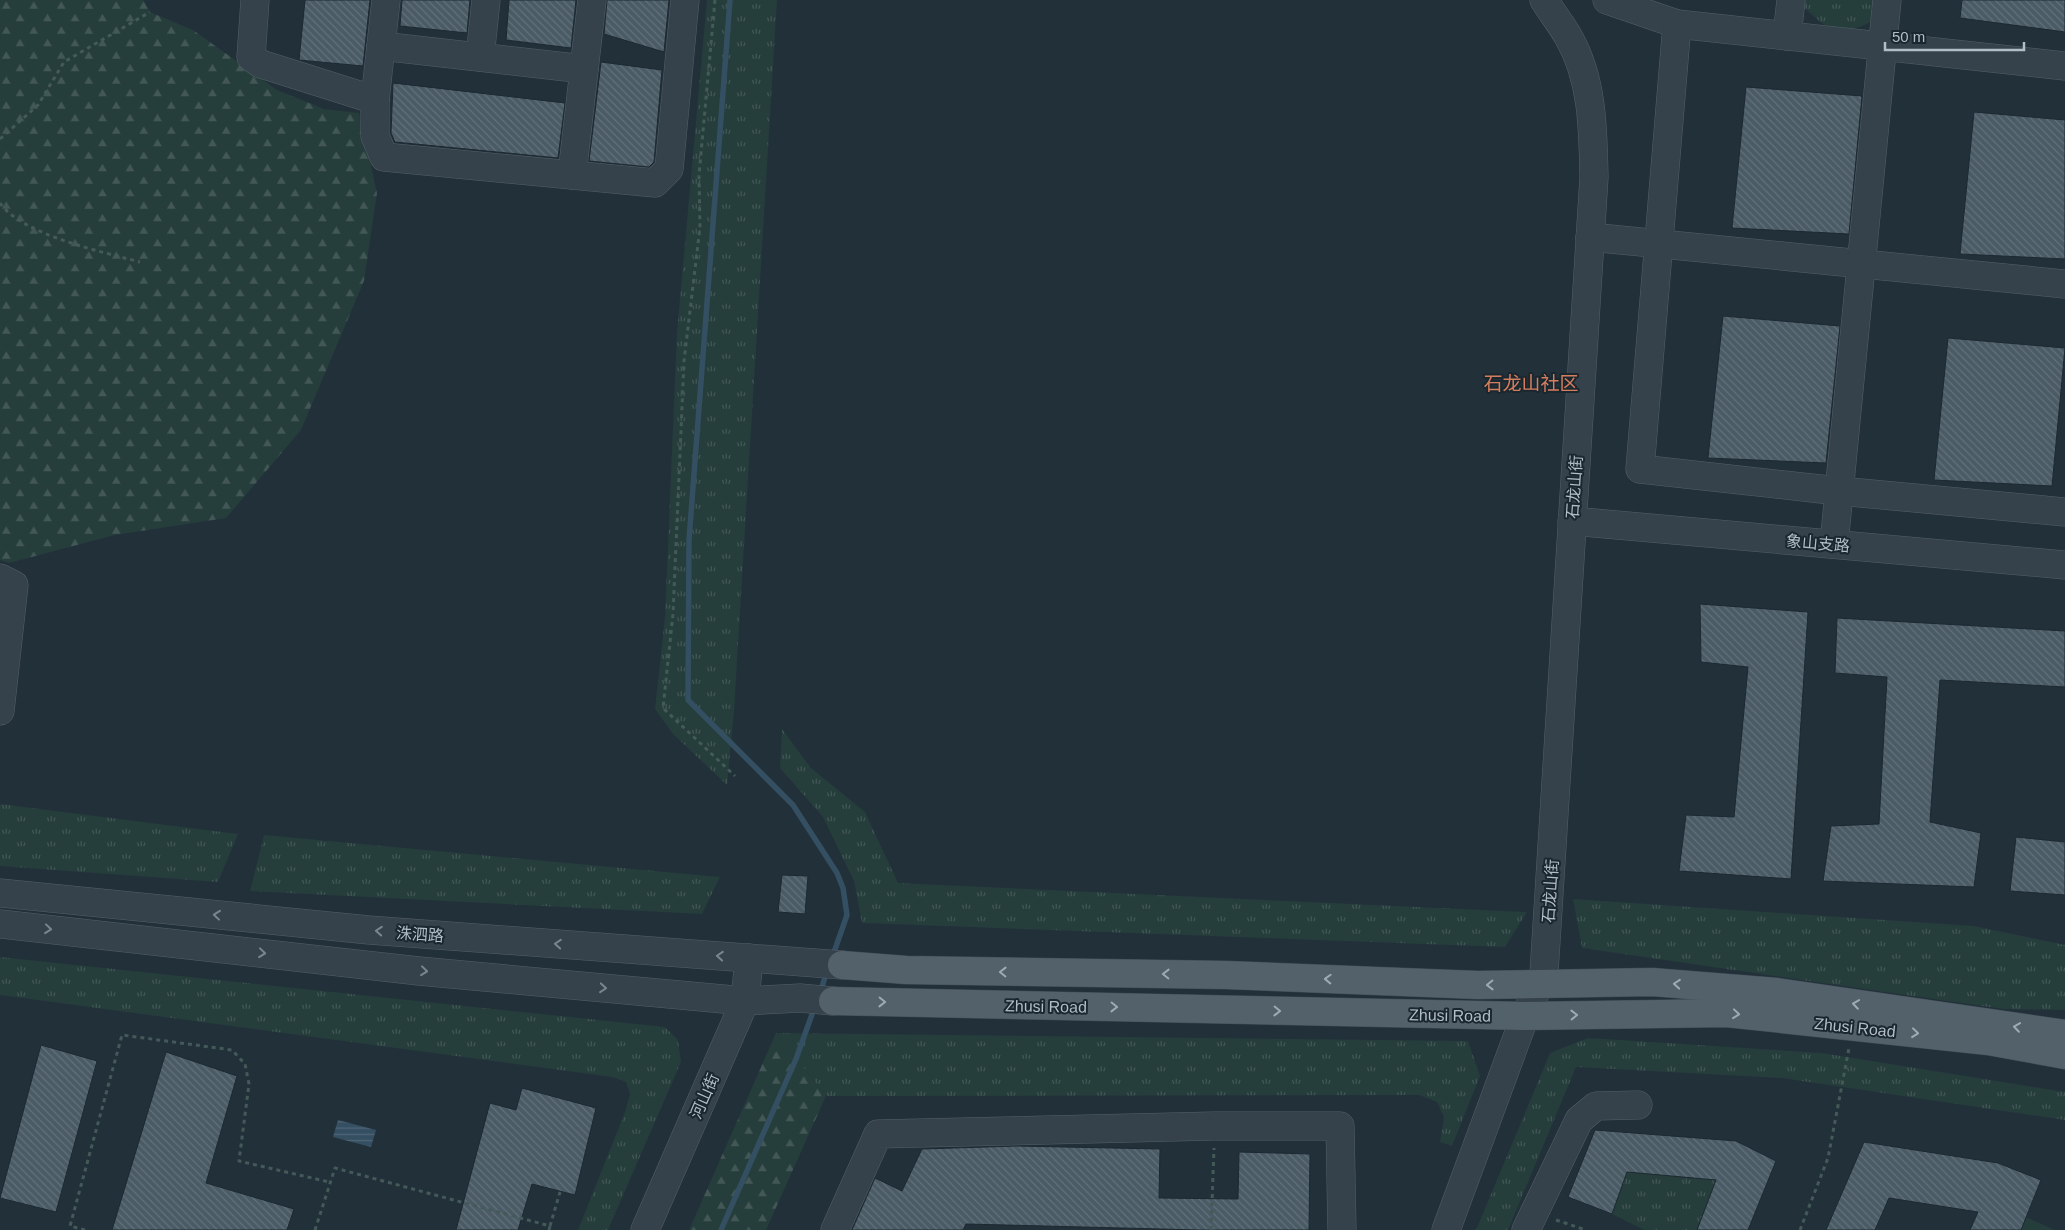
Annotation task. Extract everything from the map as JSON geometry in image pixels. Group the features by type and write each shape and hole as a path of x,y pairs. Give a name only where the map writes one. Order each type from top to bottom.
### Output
{"main road":[{"name":"Zhusi Road","path":"821,964 906,970 1226,975 1478,985 1652,982 1778,992 2065,1034"},
{"name":"Zhusi Road","path":"833,1001 1525,1016 1726,1013 1988,1041 2065,1055"}],"street":[{"path":"255,0 251,56 261,64 375,100"},
{"path":"386,0 375,100 375,136 384,157 655,183 669,169 685,0"},
{"path":"480,57 486,0"},
{"path":"572,175 592,0"},
{"name":"石龙山街","path":"1525,1016 1544,974 1594,177 1593,134 1586,81 1570,39 1544,0"},
{"path":"1608,0 1677,24 2065,66"},
{"path":"1788,36 1791,0"},
{"path":"1834,544 1887,0"},
{"path":"1677,24 1640,469 1839,491 2065,512"},
{"path":"381,46 584,69"},
{"path":"1590,237 2065,284"},
{"name":"象山支路","path":"1572,521 2065,565"},
{"path":"0,578 14,585 0,711"},
{"name":"洙泗路","path":"0,892 369,930 821,964"},
{"path":"0,924 420,970 745,1002 800,998 833,1001"},
{"name":"河山街","path":"645,1230 745,1002 749,958"},
{"path":"1446,1230 1525,1016"},
{"path":"1530,1221 1579,1120 1596,1106 1638,1105"},
{"path":"835,1230 878,1134 1214,1126 1340,1126 1342,1230"}],"path":[{"path":"715,0 699,175 700,227 684,361 673,614 663,708 735,776"},
{"path":"0,139 38,105 64,62 150,12"},
{"path":"0,203 6,212 56,239 140,262"},
{"path":"1800,1230 1828,1158 1854,1027"},
{"path":"85,1230 70,1226 122,1035 232,1050 245,1064 249,1084 239,1161 329,1182"},
{"path":"1211,1230 1214,1126"},
{"path":"315,1230 335,1168 549,1228 560,1192"},
{"path":"1530,1221 1586,1230"}],"green space":[{"path":"0,0 143,0 150,12 193,30 277,90 324,109 359,113 377,193 364,281 301,430 226,518 115,535 9,563 0,560"},
{"path":"707,0 777,0 734,711 727,785 673,734 655,709 665,617 677,332"},
{"path":"1803,0 1878,0 1875,20 1852,30 1843,31 1828,27 1821,22 1802,6"},
{"path":"782,729 811,768 865,812 898,883 1527,912 1505,947 862,923 854,881 823,817 780,768"},
{"path":"0,804 238,834 218,882 0,866"},
{"path":"264,835 720,877 702,914 250,891"},
{"path":"1573,899 1974,926 2065,945 2065,1010 2003,1009 1582,948"},
{"path":"0,957 665,1027 678,1040 681,1062 608,1230 578,1230 625,1112 630,1094 626,1082 612,1077 0,995"},
{"path":"776,1033 1468,1041 1480,1076 1452,1146 1440,1142 1444,1117 1437,1102 1419,1095 826,1096"},
{"path":"776,1033 826,1096 766,1230 689,1230"},
{"path":"1588,1038 1822,1053 2065,1092 2065,1120 1782,1078 1576,1067 1508,1230 1476,1230 1550,1053"},
{"path":"1627,1172 1716,1180 1697,1230 1644,1230 1612,1214"},
{"path":"2026,1217 2055,1230 2021,1230"}],"water":[{"path":"338,1120 376,1130 371,1147 333,1137"}],"building":[{"path":"305,0 370,0 363,66 299,60"},
{"path":"402,0 470,0 467,33 400,26"},
{"path":"509,0 576,0 571,48 506,40"},
{"path":"607,0 669,0 664,52 604,34"},
{"path":"1962,0 2065,0 2065,32 1960,18"},
{"path":"601,62 662,70 654,162 649,167 589,161"},
{"path":"393,83 565,103 558,158 395,142 391,133"},
{"path":"1746,87 1862,96 1849,234 1732,228"},
{"path":"1974,112 2065,120 2065,259 1960,254"},
{"path":"1723,316 1840,326 1826,463 1708,458"},
{"path":"1948,338 2065,348 2052,486 1934,480"},
{"path":"1700,604 1808,612 1791,879 1679,871 1686,815 1734,817 1748,667 1701,662"},
{"path":"1837,618 2065,631 2065,687 1940,680 1930,822 1981,833 1974,887 1823,881 1831,826 1879,824 1887,677 1835,673"},
{"path":"2016,837 2065,842 2065,895 2010,891"},
{"path":"782,875 808,876 805,914 778,912"},
{"path":"41,1045 97,1061 56,1212 0,1198"},
{"path":"166,1052 237,1076 206,1183 294,1209 287,1230 112,1230"},
{"path":"522,1088 596,1108 575,1195 532,1184 518,1230 456,1230 490,1103 516,1110"},
{"path":"1595,1130 1736,1141 1776,1161 1748,1230 1697,1230 1716,1180 1627,1172 1612,1214 1568,1197"},
{"path":"1864,1142 1998,1163 2041,1180 2021,1230 1970,1230 1978,1212 1889,1198 1875,1230 1826,1230"},
{"path":"1017,1146 1160,1149 1159,1198 1238,1199 1239,1152 1310,1154 1309,1230 1200,1230 966,1224 963,1230 852,1230 875,1178 902,1191 922,1149"}],"waterway":[{"path":"730,0 689,540 688,700 793,805 837,873 843,888 847,915 832,958"},
{"path":"820,993 827,971"},
{"path":"721,1230 796,1059 815,1006"}],"district":[{"name":"石龙山社区","path":"1531,383"}]}
